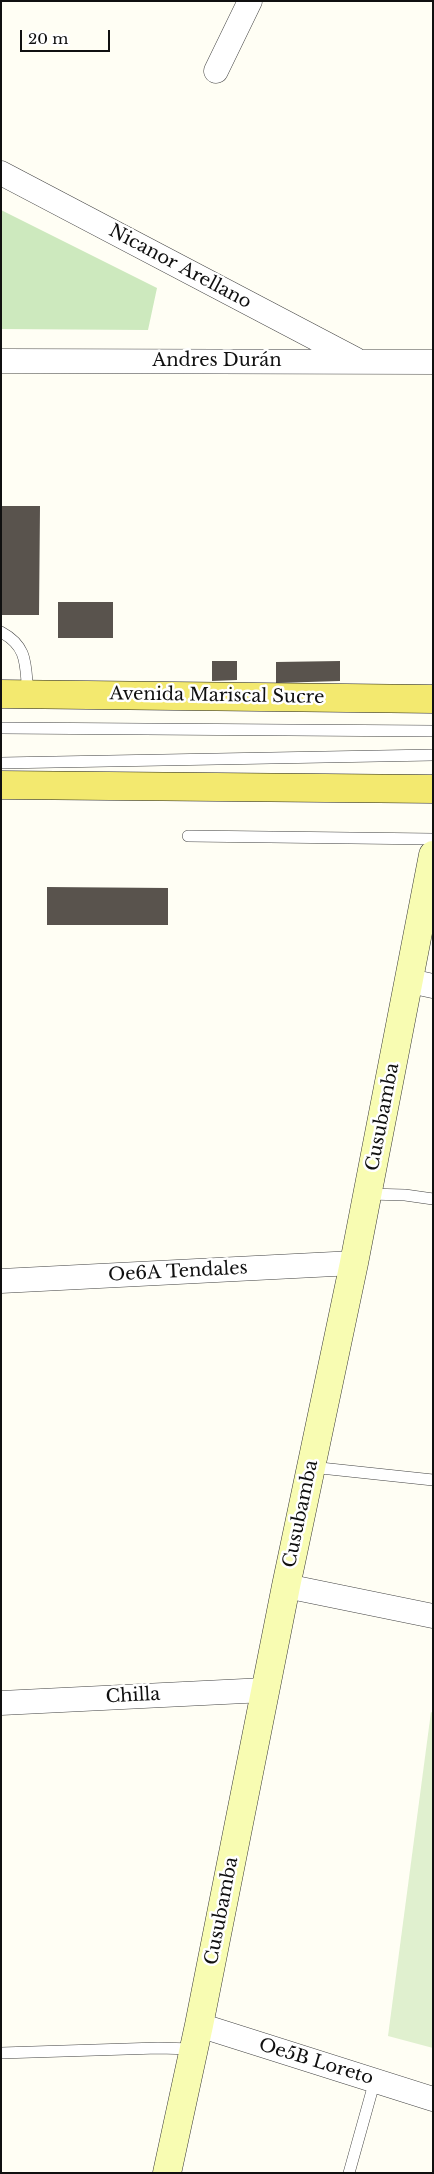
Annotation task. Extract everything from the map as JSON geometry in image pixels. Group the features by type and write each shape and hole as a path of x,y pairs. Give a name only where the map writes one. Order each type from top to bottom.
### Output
{"main road":[{"name":"Avenida Mariscal Sucre","path":"14,694 433,699"},
{"path":"1,785 433,788"}],"street":[{"path":"216,71 250,1"},
{"name":"Nicanor Arellano","path":"1,173 359,361"},
{"name":"Andres Durán","path":"1,361 433,362"},
{"name":"Cusubamba","path":"167,2173 197,2037 286,1586 368,1194 421,984 433,855"},
{"name":"Oe6A Tendales","path":"1,1281 354,1263"},
{"path":"286,1586 433,1616"},
{"name":"Chilla","path":"1,1702 265,1690"},
{"name":"Oe5B Loreto","path":"197,2037 375,2080 433,2099"}],"lane":[{"path":"1,632 17,643 25,655 14,694"},
{"path":"1,728 433,731"},
{"path":"1,763 433,755"},
{"path":"188,836 433,839"},
{"path":"368,1194 405,1195 433,1199"},
{"path":"311,1467 433,1480"},
{"path":"1,2053 158,2048 197,2037"},
{"path":"349,2173 375,2080"}],"green space":[{"path":"1,210 157,288 148,330 1,329"},
{"path":"431,1712 433,1713 433,2048 388,2036"}],"building":[{"path":"1,506 40,506 39,615 1,615"},
{"path":"58,602 113,602 113,638 58,638"},
{"path":"212,661 237,661 237,680 212,681"},
{"path":"340,661 340,681 276,683 276,662"},
{"path":"47,887 168,888 168,925 47,925"}]}
